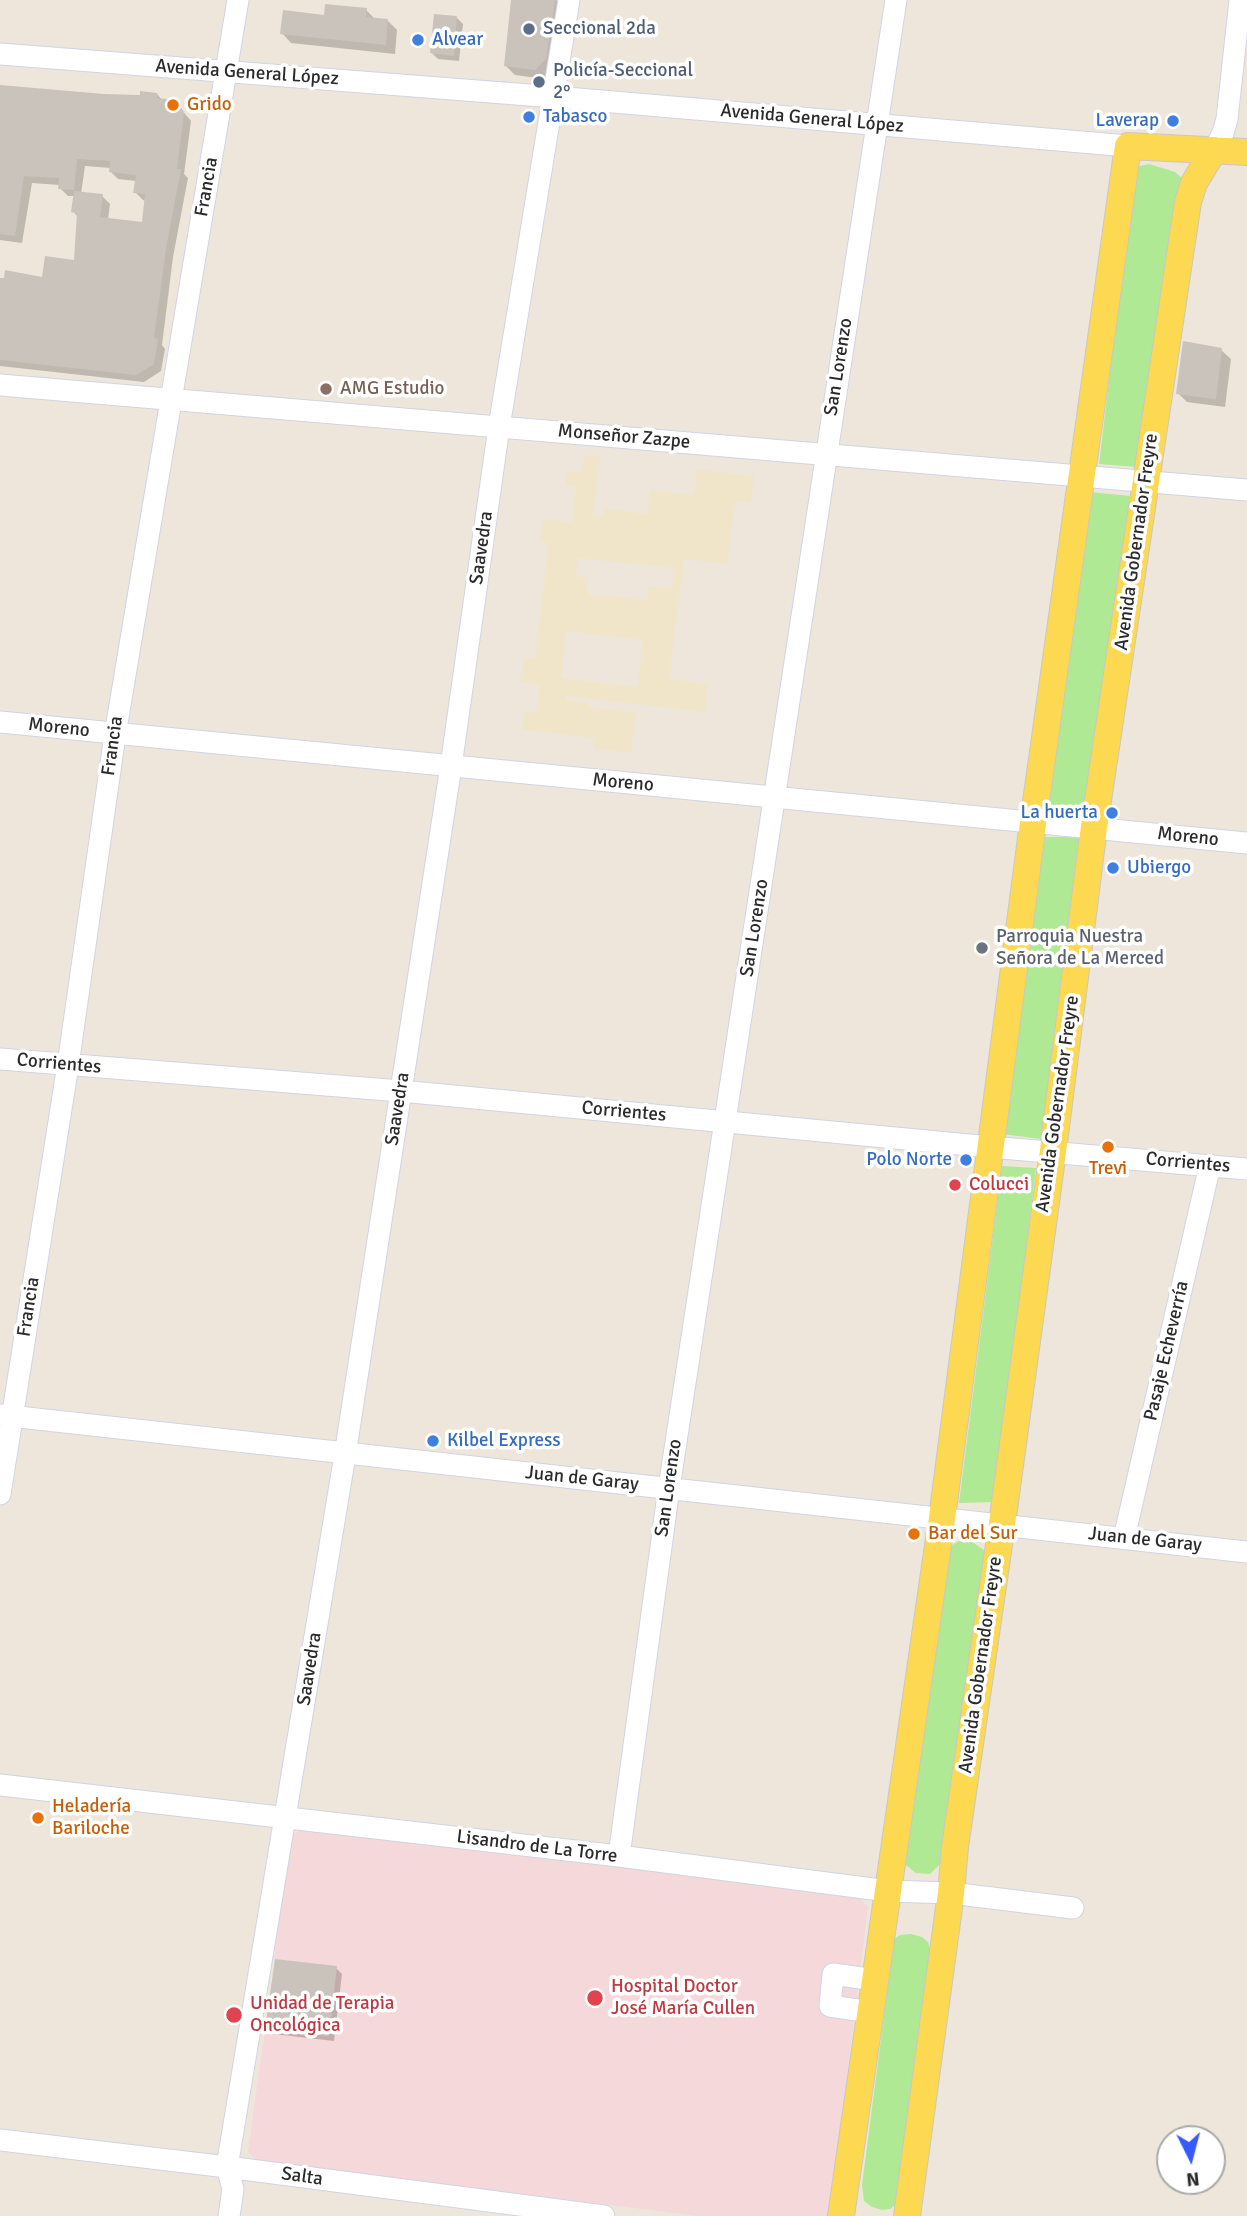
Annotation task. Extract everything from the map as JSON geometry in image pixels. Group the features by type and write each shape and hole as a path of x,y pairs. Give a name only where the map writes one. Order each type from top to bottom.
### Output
{"main road":[{"name":"Avenida General López","path":"1128,146 1247,152"},
{"path":"841,2216 942,1518 1033,823 1128,146"},
{"name":"Avenida Gobernador Freyre","path":"907,2216 955,1847 1053,1152 1094,827 1188,202 1194,184 1214,150"}],"street":[{"name":"Francia","path":"0,1494 6,1416 68,1065 115,735 238,0"},
{"name":"Saavedra","path":"229,2216 233,2189 227,2167 345,1455 451,766 499,427 569,0"},
{"name":"San Lorenzo","path":"619,1856 669,1488 896,0"},
{"name":"Avenida Gobernador Freyre","path":"1214,150 1227,119 1240,0"},
{"name":"Avenida General López","path":"0,54 555,97 1128,146"},
{"name":"Monseñor Zazpe","path":"0,385 1247,490"},
{"name":"Moreno","path":"0,722 1247,843"},
{"name":"Corrientes","path":"0,1059 401,1091 990,1147 1247,1168"},
{"name":"Pasaje Echeverría","path":"1124,1538 1210,1165"},
{"name":"Juan de Garay","path":"6,1416 1247,1552"},
{"name":"Lisandro de La Torre","path":"0,1785 619,1856 888,1891 951,1893 1073,1908"},
{"path":"871,2012 830,2006 834,1974 875,1980"},
{"name":"Salta","path":"0,2140 227,2167 561,2213 604,2216"}],"shaded area":[{"path":"584,455 600,457 593,515 604,517 605,509 647,514 650,490 694,495 697,469 754,476 751,503 735,501 727,564 684,559 669,679 708,684 705,712 566,696 566,700 589,703 589,707 636,713 631,753 593,748 594,738 522,730 524,711 537,712 540,685 521,682 524,658 535,659 549,543 540,541 543,519 572,522 576,487 565,485 567,472 582,473","holes":["578,558 674,568 672,588 649,586 647,600 587,594 588,578 576,576","566,631 643,640 638,687 561,678"]},
{"name":"Hospital Doctor José María Cullen","path":"304,1827 857,1896 868,1907 830,2216 697,2216 256,2160 248,2152 265,2029 337,1966 274,1959 291,1836"}],"green space":[{"path":"1149,164 1175,172 1182,178 1183,190 1136,467 1099,464 1134,175 1139,166"},
{"path":"1089,492 1131,496 1083,813 1048,810"},
{"path":"1045,837 1079,837 1041,1139 1002,1134"},
{"path":"1002,1166 1036,1168 995,1502 959,1503"},
{"path":"961,1540 971,1541 985,1551 940,1864 930,1874 916,1873 902,1862 947,1548"},
{"path":"911,1934 928,1942 931,1952 899,2202 890,2209 882,2210 864,2201 862,2185 894,1939 900,1935"}],"building":[{"name":"Seccional 2da","path":"511,0 555,0 546,59 535,70 504,66"},
{"path":"325,4 367,8 366,17 388,19 386,45 280,34 283,10 324,15"},
{"path":"434,14 457,16 454,56 430,53"},
{"path":"0,85 104,94 140,95 140,91 157,93 157,98 176,100 184,112 177,169 181,169 166,248 154,338 158,339 154,364 136,375 0,360 0,278 4,278 5,270 42,277 45,256 74,260 77,213 71,212 74,191 103,194 100,217 142,222 145,194 133,193 136,175 109,172 110,161 77,159 74,190 58,189 59,178 24,176 15,236 0,234"},
{"path":"1183,341 1222,348 1216,399 1176,394"},
{"path":"275,1959 337,1966 329,2036 265,2029"}],"place":[{"name":"Seccional 2da","path":"529,29"},
{"name":"Alvear","path":"418,40"},
{"name":"Policía-Seccional 2°","path":"539,82"},
{"name":"Grido","path":"173,105"},
{"name":"Tabasco","path":"529,117"},
{"name":"Laverap","path":"1173,121"},
{"name":"AMG Estudio","path":"326,389"},
{"name":"La huerta","path":"1112,813"},
{"name":"Ubiergo","path":"1113,868"},
{"name":"Parroquia Nuestra Señora de La Merced","path":"982,948"},
{"name":"Trevi","path":"1108,1147"},
{"name":"Polo Norte","path":"966,1160"},
{"name":"Colucci","path":"955,1185"},
{"name":"Kilbel Express","path":"433,1441"},
{"name":"Bar del Sur","path":"914,1534"},
{"name":"Heladería Bariloche","path":"38,1818"},
{"name":"Hospital Doctor José María Cullen","path":"595,1998"},
{"name":"Unidad de Terapia Oncológica","path":"234,2015"}]}
